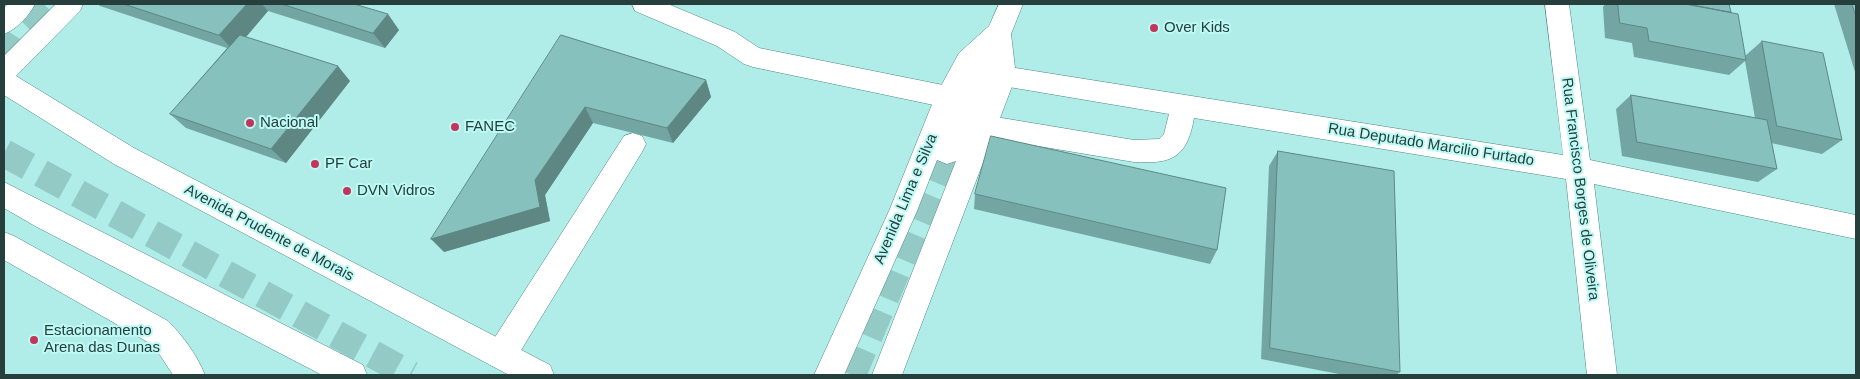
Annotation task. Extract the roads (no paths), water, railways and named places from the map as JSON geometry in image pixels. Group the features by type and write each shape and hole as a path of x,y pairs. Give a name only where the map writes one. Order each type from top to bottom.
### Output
{"main road":[{"path":"4,24 23,4"},
{"path":"4,72 71,4"},
{"path":"644,4 726,39 753,57 948,97"},
{"name":"Avenida Lima e Silva","path":"829,375 903,211 948,97 968,60 998,33 1011,4"},
{"name":"Rua Francisco Borges de Oliveira","path":"1557,4 1593,288 1602,375"},
{"path":"887,375 1003,76 998,33"},
{"path":"947,153 998,33"},
{"name":"Rua Deputado Marcilio Furtado","path":"1003,76 1577,169 1856,227"},
{"name":"Avenida Prudente de Morais","path":"4,82 124,156 539,375"},
{"path":"984,126 1152,152 1167,149 1177,138 1183,104"},
{"path":"501,355 633,144"},
{"path":"4,194 352,375"},
{"path":"4,245 158,331 171,345 190,375"}],"tunnel":[{"path":"4,62 27,27 50,4"},
{"path":"4,153 411,375"},
{"path":"852,375 947,153"}],"place":[{"name":"Over Kids","path":"1154,28"},
{"name":"Nacional","path":"250,123"},
{"name":"FANEC","path":"455,127"},
{"name":"PF Car","path":"315,164"},
{"name":"DVN Vidros","path":"347,191"},
{"name":"Estacionamento Arena das Dunas","path":"34,340"}]}
